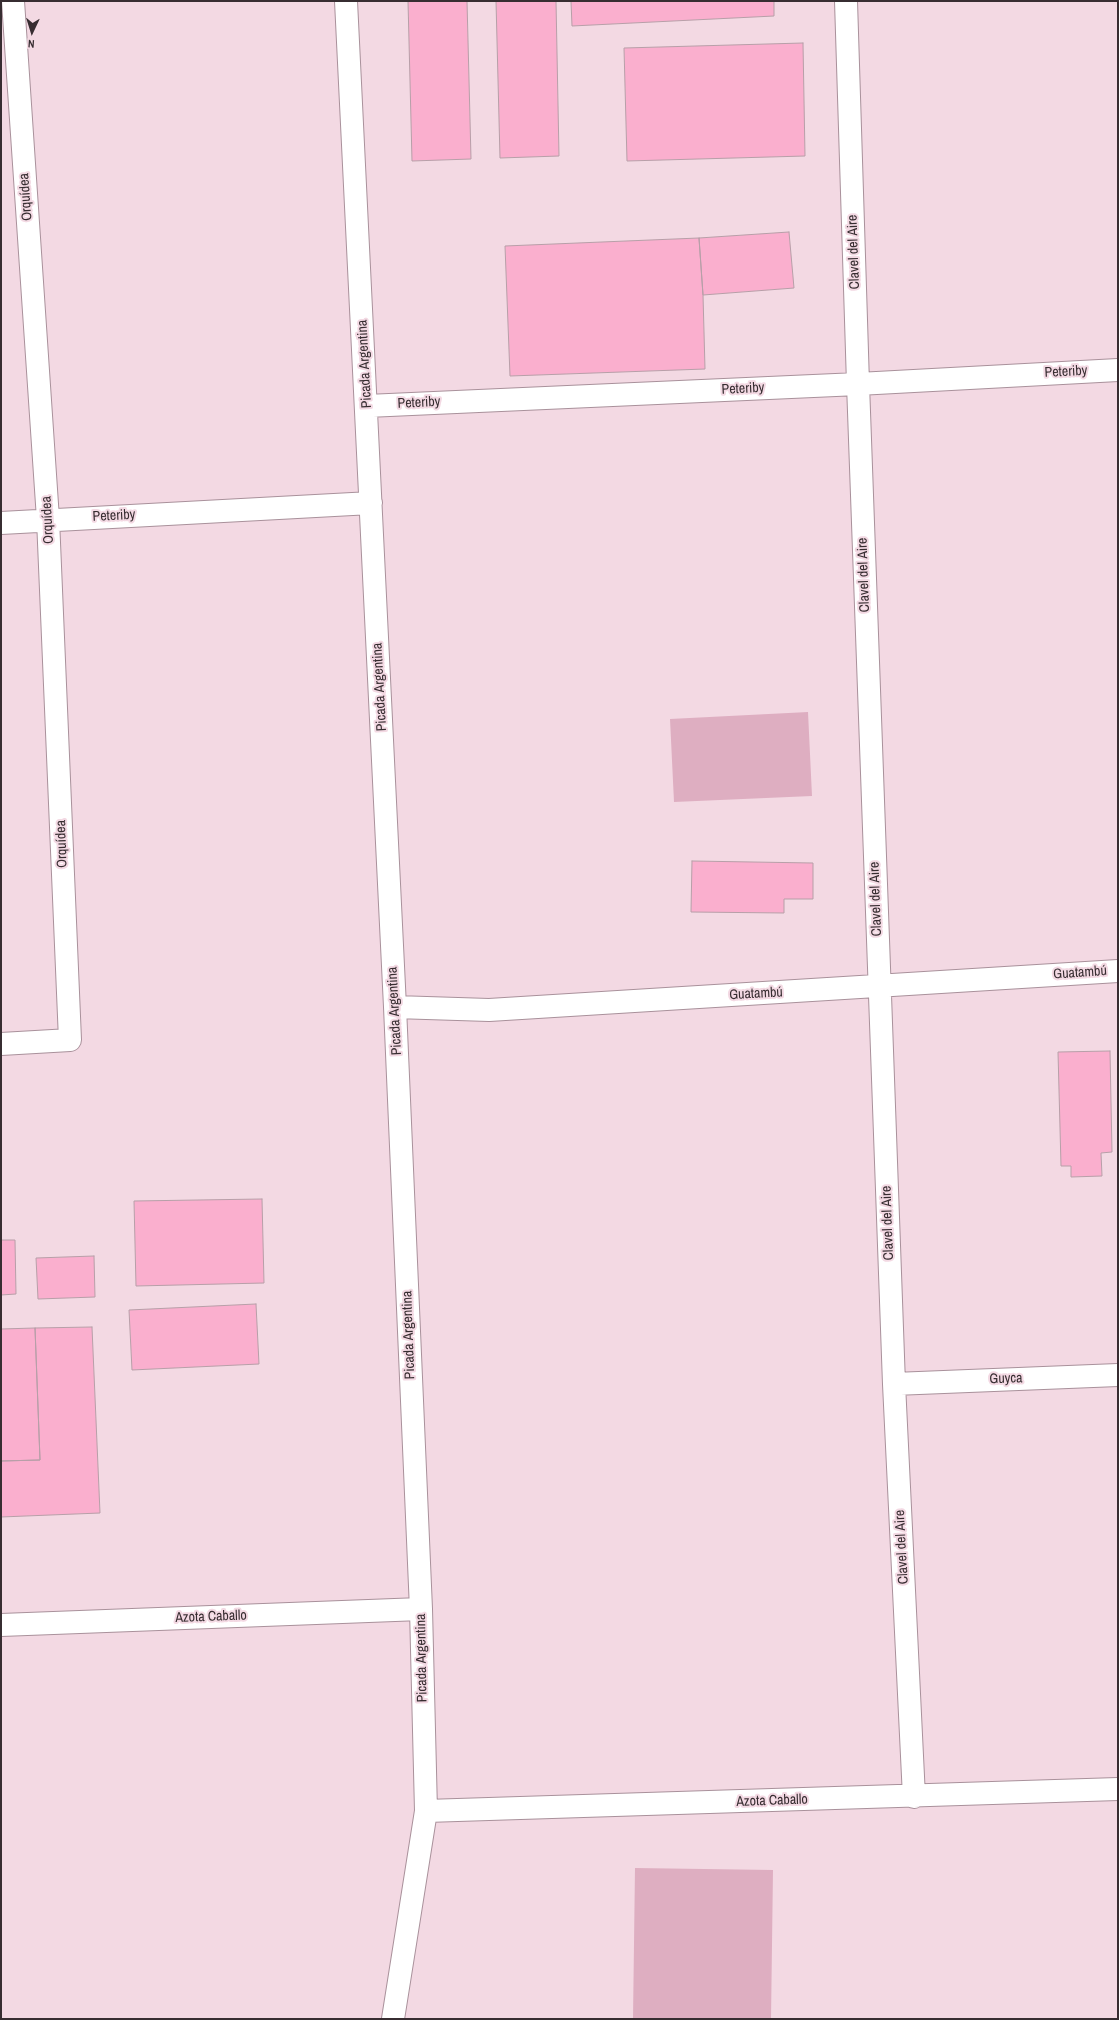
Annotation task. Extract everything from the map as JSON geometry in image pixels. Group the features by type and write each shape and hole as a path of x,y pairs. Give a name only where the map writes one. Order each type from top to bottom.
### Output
{"street":[{"name":"Orquídea","path":"1,1044 70,1040 48,519 13,1"},
{"name":"Picada Argentina","path":"346,1 367,406 395,1007 421,1609 426,1811 393,2019"},
{"name":"Clavel del Aire","path":"846,1 858,384 894,1384 914,1797"},
{"name":"Peteriby","path":"367,406 858,384 1118,370"},
{"name":"Peteriby","path":"1,523 48,519 371,503"},
{"name":"Guatambú","path":"395,1007 489,1010 1118,970"},
{"name":"Guyca","path":"894,1384 1118,1375"},
{"name":"Azota Caballo","path":"1,1626 421,1609"},
{"name":"Azota Caballo","path":"426,1811 1118,1790"}],"shaded area":[{"path":"808,712 812,796 674,802 670,719"},
{"path":"635,1868 773,1870 771,2019 633,2019"}],"building":[{"path":"408,1 467,1 471,159 412,161"},
{"path":"496,1 556,1 559,156 500,158"},
{"path":"571,1 774,1 774,16 572,26"},
{"path":"803,43 805,156 627,161 624,48"},
{"path":"789,232 794,288 703,295 699,238"},
{"path":"699,238 703,295 705,369 510,376 505,246"},
{"path":"692,861 813,863 813,899 784,899 784,913 691,912"},
{"path":"1110,1051 1112,1152 1101,1153 1102,1176 1071,1177 1071,1166 1061,1166 1058,1052"},
{"path":"262,1199 264,1283 136,1286 134,1201"},
{"path":"1,1240 15,1240 16,1294 1,1295"},
{"path":"94,1256 95,1297 38,1299 36,1258"},
{"path":"256,1304 259,1364 132,1370 129,1310"},
{"path":"92,1327 100,1513 1,1517 1,1461 40,1460 35,1328"},
{"path":"35,1328 40,1460 1,1461 1,1329"}]}
